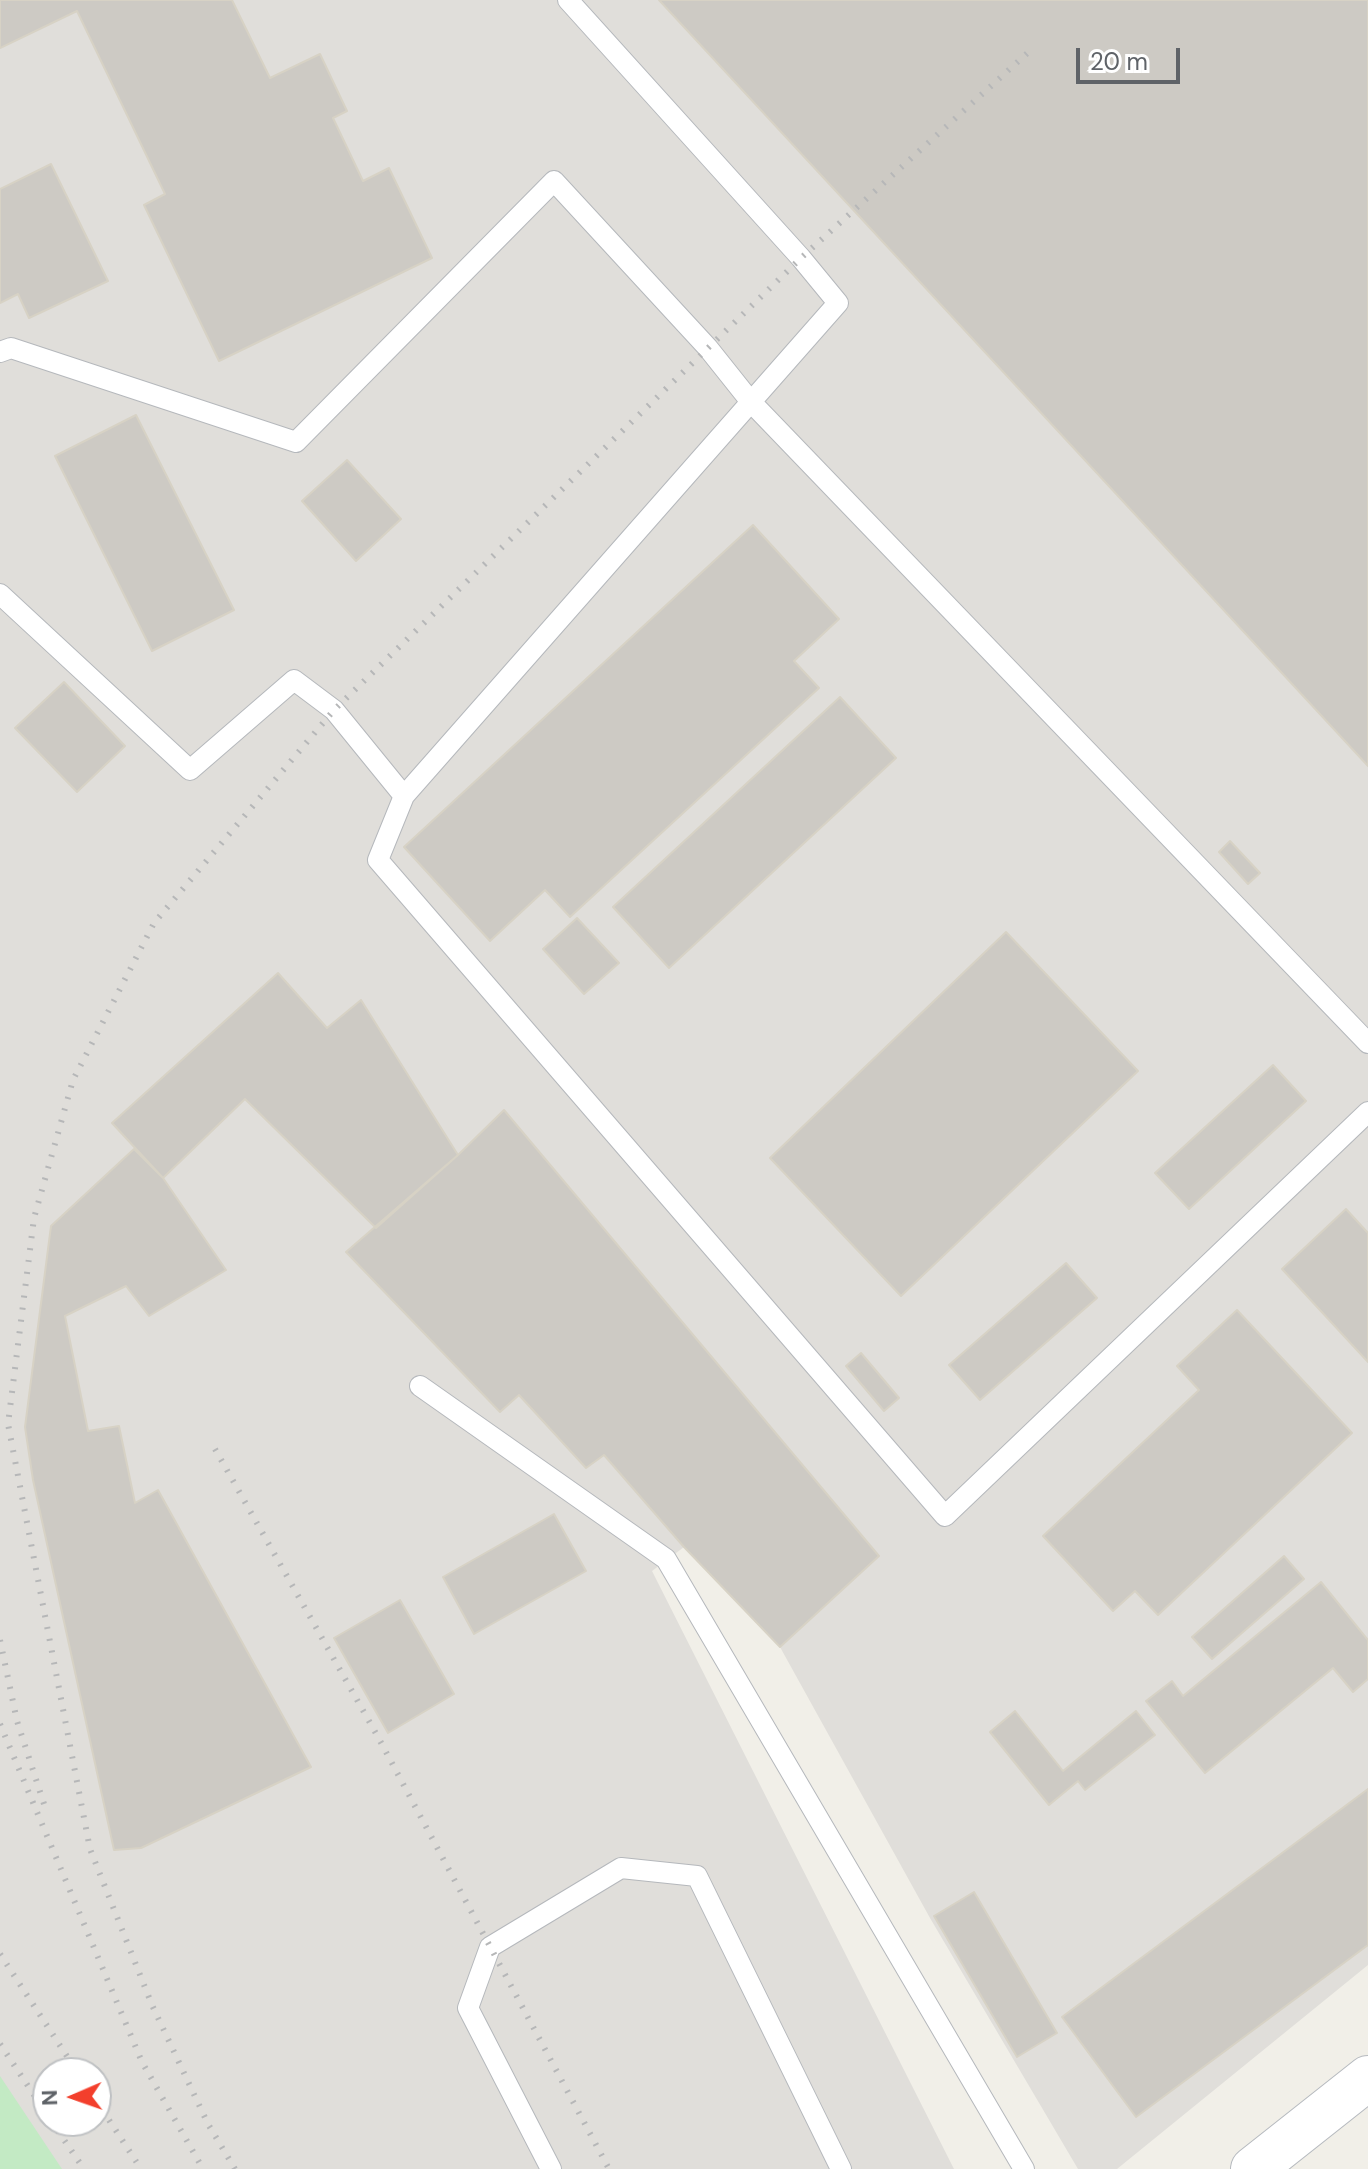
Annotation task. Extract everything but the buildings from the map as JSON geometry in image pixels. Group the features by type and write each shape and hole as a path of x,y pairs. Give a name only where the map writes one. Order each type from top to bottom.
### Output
{"main road":[{"path":"1253,2169 1368,2078"}],"lane":[{"path":"568,0 838,303 404,796 378,860 945,1516 1368,1112"},
{"path":"0,352 11,348 296,442 554,181 708,348 751,402 1368,1043"},
{"path":"0,594 190,770 294,680 334,710 404,796"},
{"path":"420,1386 666,1559 1024,2169"},
{"path":"551,2169 468,2008 490,1947 621,1868 697,1876 841,2169"}],"shaded area":[{"path":"0,0 1368,0 1368,1965 1117,2169 1078,2169 930,1918 780,1647 684,1547 652,1571 954,2169 0,2169"}],"green space":[{"path":"0,2076 32,2124 32,2137 41,2137 62,2169 0,2169"}],"railway":[{"path":"235,2169 208,2124 152,2005 90,1849 8,1424 34,1218 73,1080 154,923 334,710 801,258 1033,48"},
{"path":"215,1449 378,1737 609,2169"},
{"path":"0,1640 17,1721 45,1807"},
{"path":"0,1724 142,2062 203,2169"},
{"path":"0,1954 68,2057"},
{"path":"0,2044 32,2092"},
{"path":"112,2125 141,2169"},
{"path":"62,2137 84,2169"}]}
